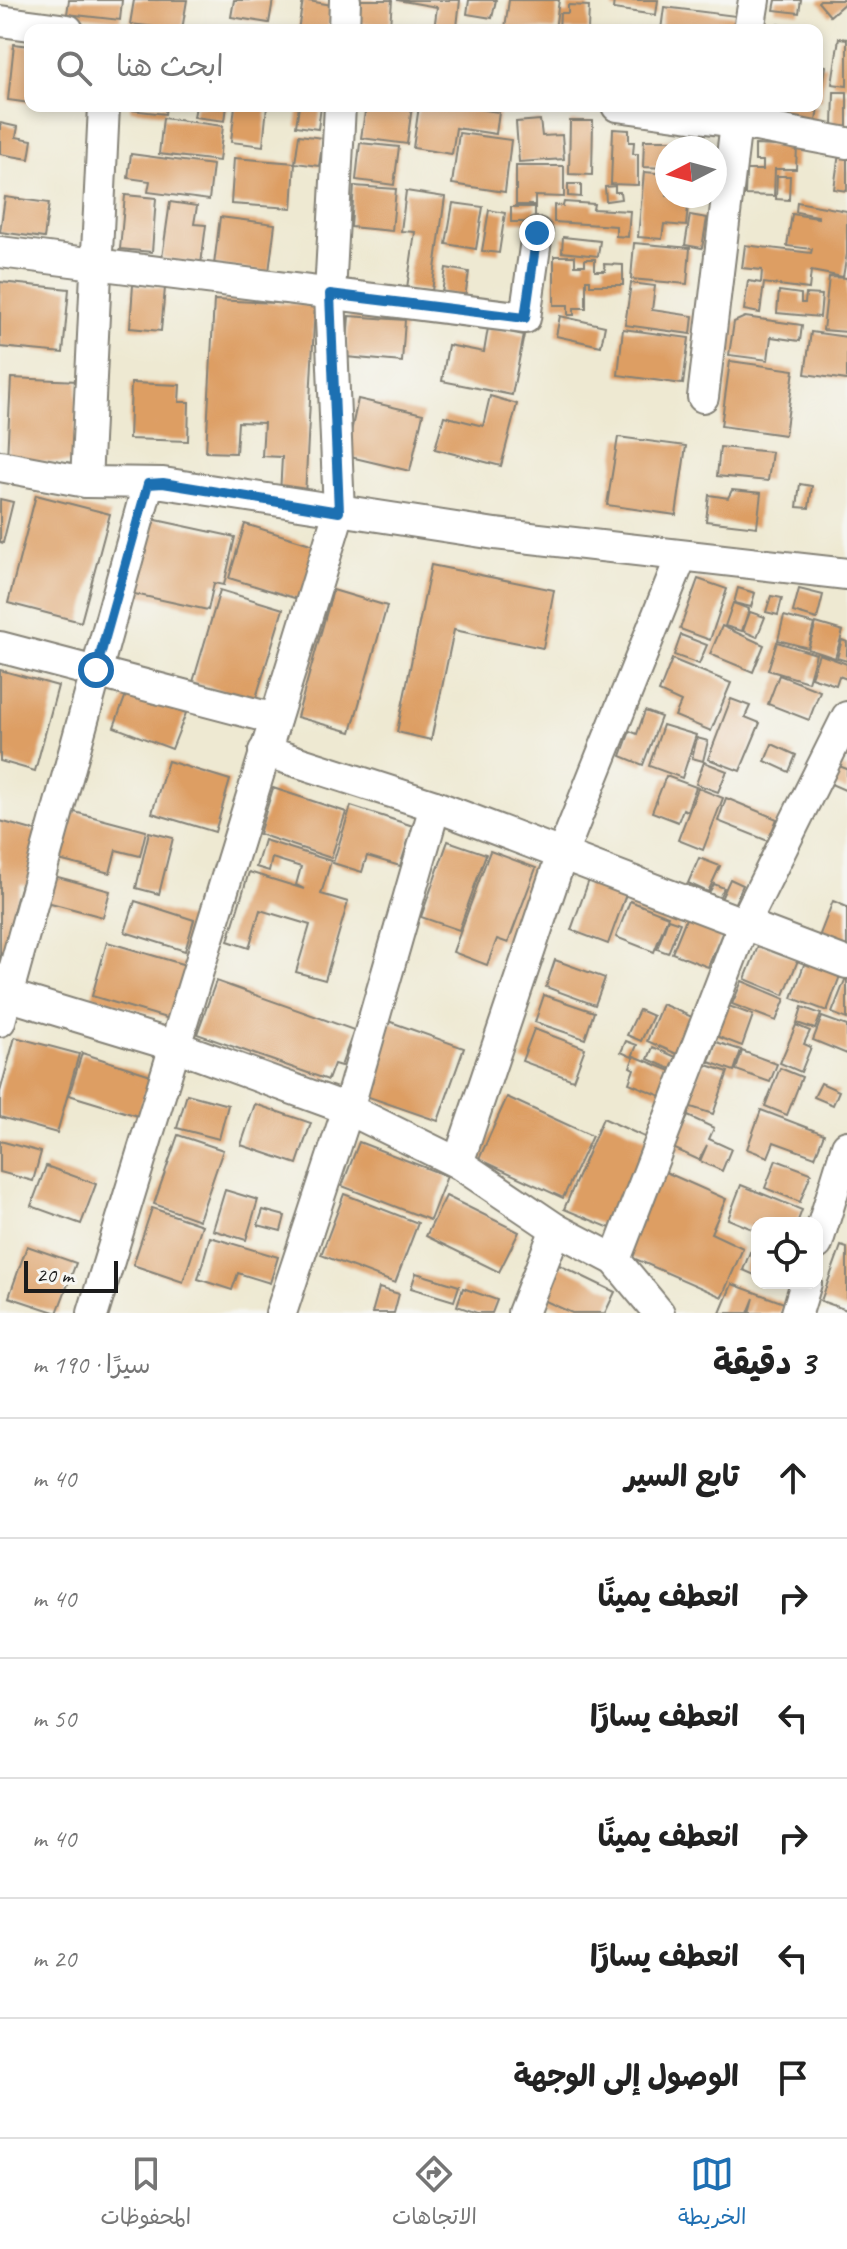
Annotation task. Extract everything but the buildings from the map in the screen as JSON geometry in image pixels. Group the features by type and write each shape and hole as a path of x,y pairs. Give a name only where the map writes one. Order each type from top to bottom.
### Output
{"street":[{"path":"344,24 345,0"},
{"path":"750,24 754,0"},
{"path":"0,21 24,24"},
{"path":"86,482 104,112"},
{"path":"93,1313 339,512 330,294 340,112"},
{"path":"707,112 737,114 847,143"},
{"path":"703,397 737,114"},
{"path":"0,252 525,318 537,233"},
{"path":"0,466 86,482 163,483 339,512 681,557 847,574"},
{"path":"148,484 3,1003 175,1046 348,1109 458,1163 556,1229 615,1260 659,1313"},
{"path":"458,1163 562,854 681,557"},
{"path":"0,647 275,719"},
{"path":"615,1260 743,926 847,717"},
{"path":"264,751 435,806 743,926 847,963"},
{"path":"281,1313 348,1109 435,806"},
{"path":"829,1233 847,1146"},
{"path":"523,1313 556,1229"},
{"path":"797,1313 804,1289"}],"route":[{"path":"96,670 148,484 163,483 339,512 330,294 525,318 537,233"}]}
